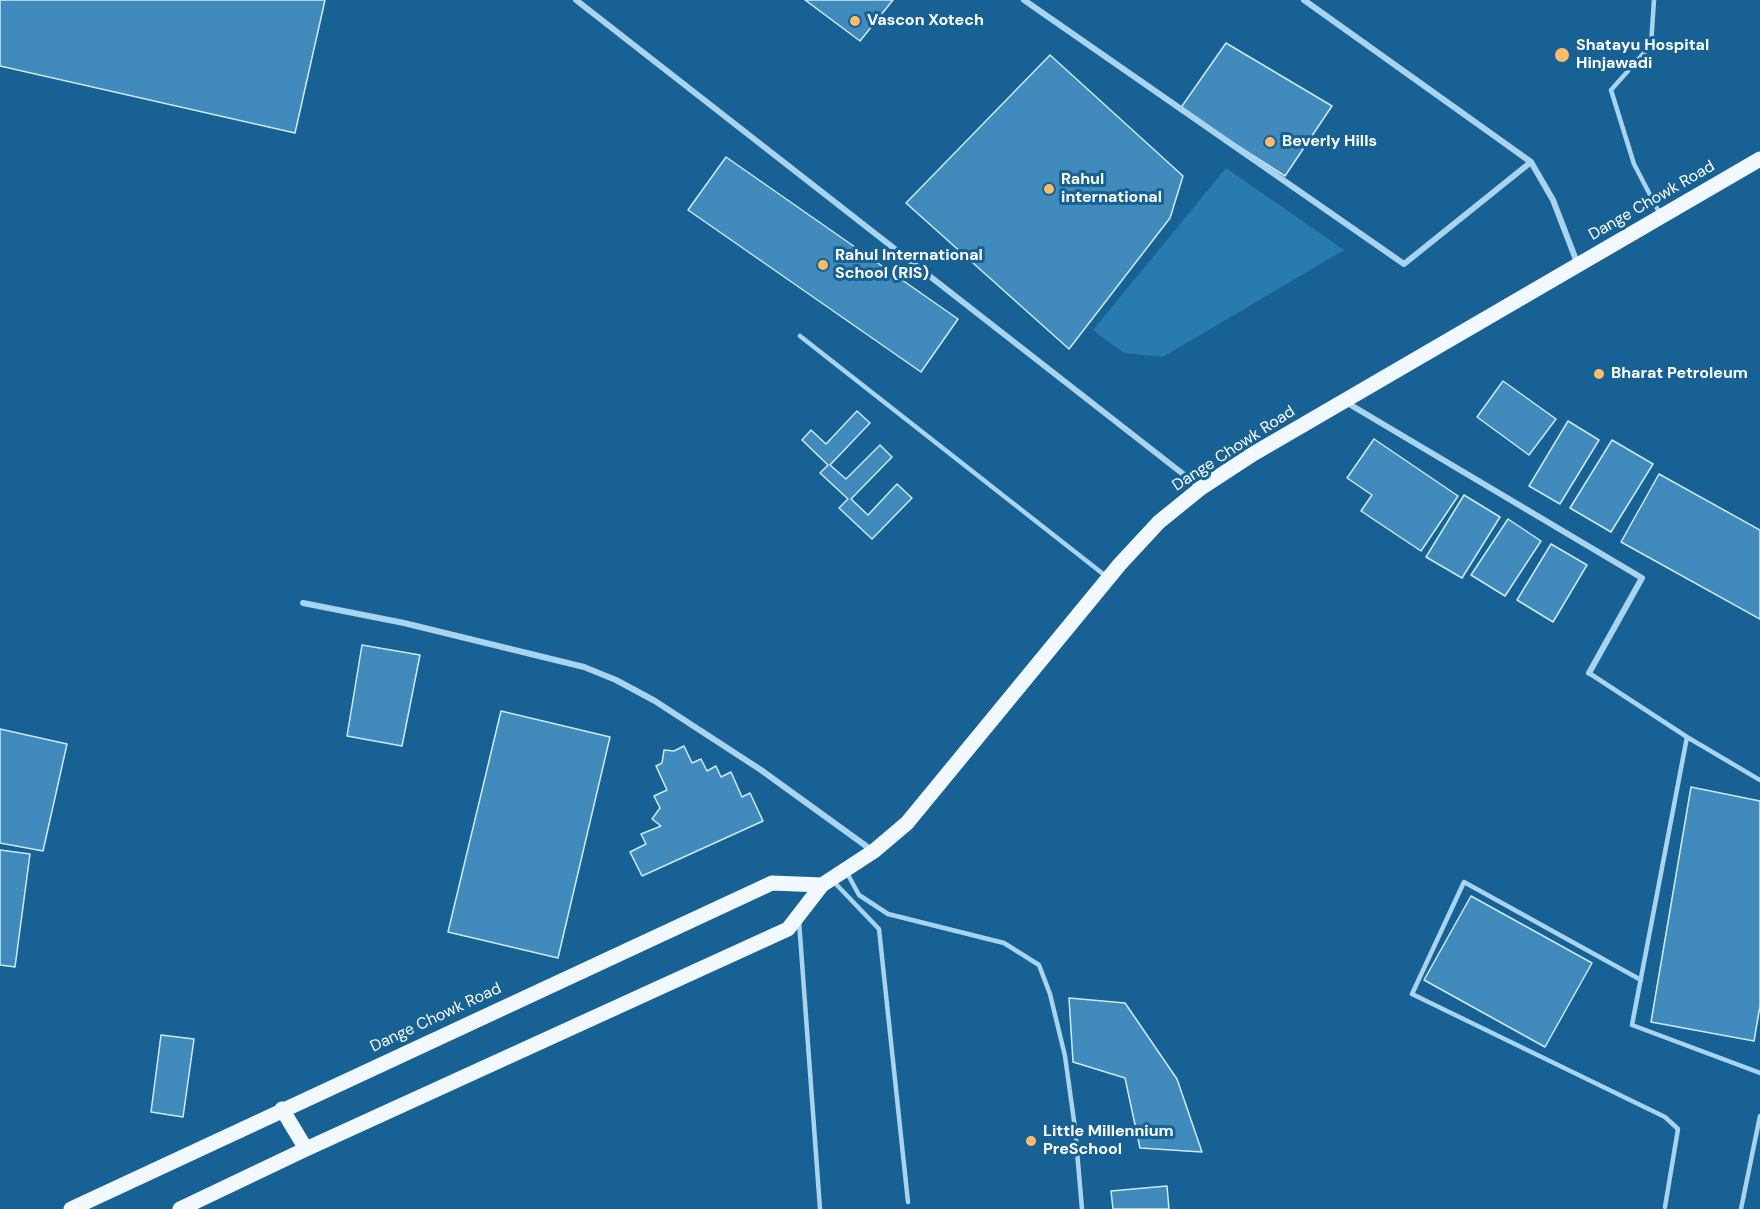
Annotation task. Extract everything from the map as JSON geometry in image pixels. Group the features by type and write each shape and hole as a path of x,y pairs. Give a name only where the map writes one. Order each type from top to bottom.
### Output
{"main road":[{"name":"Dange Chowk Road","path":"180,1209 788,929 827,882 874,851 907,823 1108,579 1159,522 1201,488 1253,454 1760,159"},
{"name":"Dange Chowk Road","path":"71,1209 771,883 827,882"},
{"path":"282,1109 306,1149"}],"street":[{"path":"576,0 1201,488"},
{"path":"1024,0 1404,264 1531,162"},
{"path":"1304,0 1531,162 1553,200 1578,265"},
{"path":"1344,401 1642,578 1589,673"},
{"path":"303,603 415,625 584,667 616,680 655,700 761,770 874,851"}],"lane":[{"path":"1654,0 1651,45 1611,90 1634,164 1661,217"},
{"path":"800,336 1108,579"},
{"path":"1589,673 1760,780"},
{"path":"1687,736 1632,1025 1760,1073"},
{"path":"846,871 859,895 888,914 1004,943 1039,965 1050,994 1065,1056 1075,1128 1082,1209"},
{"path":"827,882 879,929 908,1202"},
{"path":"1641,980 1464,882 1412,994 1654,1112 1672,1123 1678,1129 1665,1207"},
{"path":"798,915 820,1209"},
{"path":"1741,1209 1760,1116"}],"shaded area":[{"path":"1226,168 1344,250 1163,357 1124,353 1093,330"}],"building":[{"path":"0,0 325,0 295,133 0,66"},
{"name":"Vascon Xotech","path":"805,0 893,0 860,41"},
{"name":"Beverly Hills","path":"1226,43 1332,106 1285,176 1180,109"},
{"name":"Rahul international","path":"1050,55 1183,176 1170,218 1069,349 906,203"},
{"name":"Rahul International School (RIS)","path":"726,157 958,319 921,372 688,210"},
{"path":"1503,381 1556,419 1529,455 1477,417"},
{"path":"857,411 870,423 830,465 846,479 880,445 892,457 851,499 868,515 897,484 912,498 872,539 839,508 848,499 820,473 828,465 802,440 811,430 826,444"},
{"path":"1568,421 1599,440 1560,504 1529,486"},
{"path":"1374,439 1458,496 1421,551 1361,511 1372,495 1347,478"},
{"path":"1612,440 1653,464 1611,532 1570,508"},
{"path":"1659,474 1760,530 1760,619 1621,542"},
{"path":"1464,495 1500,517 1462,578 1426,557"},
{"path":"1508,519 1541,541 1505,596 1471,575"},
{"path":"1551,544 1587,565 1553,622 1517,600"},
{"path":"362,645 420,655 402,746 347,736"},
{"path":"501,711 610,737 558,958 448,932"},
{"path":"0,729 67,744 43,851 0,843"},
{"path":"684,746 692,763 701,759 707,771 716,766 721,777 731,772 742,797 750,793 763,821 642,876 630,852 646,844 641,834 661,826 652,819 660,808 654,796 667,790 656,766 662,763 664,750 674,751"},
{"path":"1691,787 1760,801 1760,1006 1754,1041 1651,1022"},
{"path":"0,850 30,854 15,967 0,965"},
{"path":"1471,896 1592,963 1545,1047 1424,980"},
{"path":"1069,998 1125,1003 1177,1079 1202,1152 1140,1148 1125,1078 1073,1062"},
{"path":"161,1035 194,1039 183,1117 151,1112"},
{"path":"1167,1186 1169,1209 1113,1209 1111,1191"}],"place":[{"name":"Vascon Xotech","path":"855,21"},
{"name":"Shatayu Hospital Hinjawadi","path":"1562,55"},
{"name":"Beverly Hills","path":"1270,142"},
{"name":"Rahul international","path":"1049,189"},
{"name":"Rahul International School (RIS)","path":"823,265"},
{"name":"Bharat Petroleum","path":"1599,374"},
{"name":"Little Millennium PreSchool","path":"1031,1141"}]}
